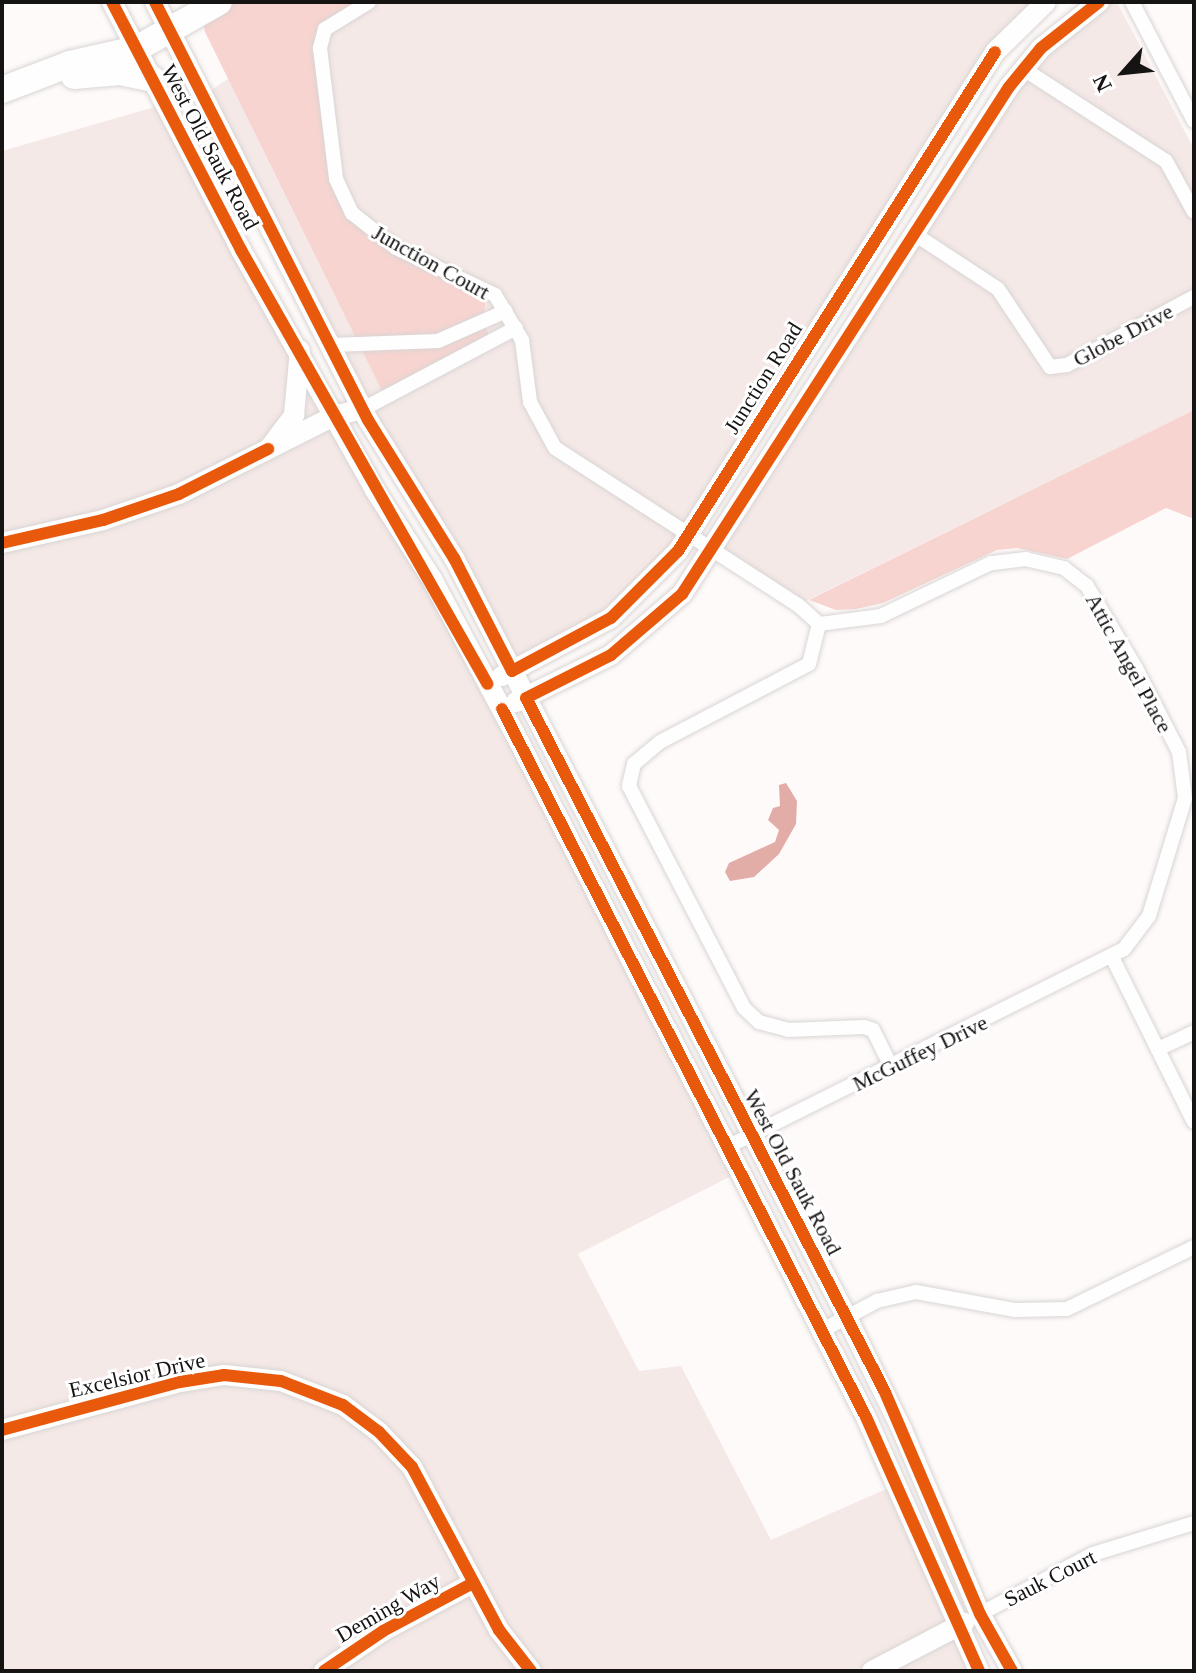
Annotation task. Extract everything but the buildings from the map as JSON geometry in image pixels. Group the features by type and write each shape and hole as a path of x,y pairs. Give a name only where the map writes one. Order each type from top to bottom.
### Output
{"highway":[{"path":"2,90 38,79 70,64 136,49 171,33 219,2"},
{"path":"38,79 120,72 152,79"}],"street":[{"name":"West Old Sauk Road","path":"112,2 334,416 502,709 866,1417 956,1627 979,1671"},
{"name":"West Old Sauk Road","path":"155,2 363,409 454,558 846,1316 902,1430 980,1614 1012,1671"},
{"name":"Junction Court","path":"369,2 325,29 320,48 336,179 352,213 396,248 487,288 516,328 530,402 555,448 713,552"},
{"name":"Junction Road","path":"488,684 621,611 656,578 688,535 995,52 1046,2"},
{"path":"502,709 634,639 682,594 713,552 1022,68 1099,2"},
{"path":"1132,2 1194,121"},
{"path":"1022,68 1166,161 1194,212"},
{"name":"Globe Drive","path":"916,235 998,289 1050,367 1067,365 1194,297"},
{"path":"332,345 438,341 506,311"},
{"path":"2,543 103,520 179,494 334,416 363,409 516,328"},
{"path":"268,449 294,415 300,349"},
{"path":"713,552 819,624 809,664 660,742 634,764 629,786 744,1008 759,1022 788,1030 864,1027 873,1030 891,1066"},
{"name":"Attic Angel Place","path":"819,624 881,616 991,563 1026,559 1064,568 1087,586 1112,624 1179,752 1190,787 1149,916 1112,957"},
{"path":"1112,957 1194,1122"},
{"name":"McGuffey Drive","path":"727,1147 1112,957"},
{"path":"1158,1049 1194,1032"},
{"path":"821,1331 888,1297 916,1292 1015,1310 1067,1309 1194,1247"},
{"name":"Excelsior Drive","path":"2,1430 201,1378 251,1376 306,1389 343,1405 396,1448 424,1487 499,1630 531,1671"},
{"name":"Sauk Court","path":"872,1671 1093,1554 1194,1523"},
{"name":"Deming Way","path":"324,1671 383,1631 473,1583"}],"shaded area":[{"path":"219,2 369,2 325,29 336,179 371,231 487,288 483,323 492,341 385,397 205,32 202,19"},
{"path":"342,2 1046,2 1019,26 656,578 512,671 204,95"},
{"path":"1099,2 1117,2 1194,149 1194,410 798,605 713,552 1009,87"},
{"path":"165,104 739,1172 578,1254 639,1371 681,1366 771,1540 895,1485 979,1671 2,1671 2,151"},
{"path":"1194,410 1194,519 1166,508 1067,559 1017,548 997,550 883,603 856,609 836,610 809,600"},
{"path":"786,783 797,801 796,824 779,854 754,877 730,881 725,872 729,863 775,842 779,830 768,820 773,808 780,806 779,785"}],"cycle path":[{"path":"112,2 241,250 488,684"},
{"path":"155,2 368,420 454,558 512,671 611,618 678,551 995,52"},
{"path":"1012,1671 980,1614 885,1392 526,698 611,655 682,594 1009,87 1041,48 1099,2"},
{"path":"2,543 103,520 179,494 268,449"},
{"path":"502,709 866,1417 979,1671"},
{"path":"2,1430 180,1382 224,1375 281,1381 343,1405 379,1432 412,1467 499,1630 531,1671"},
{"path":"324,1671 383,1631 473,1583"}]}
